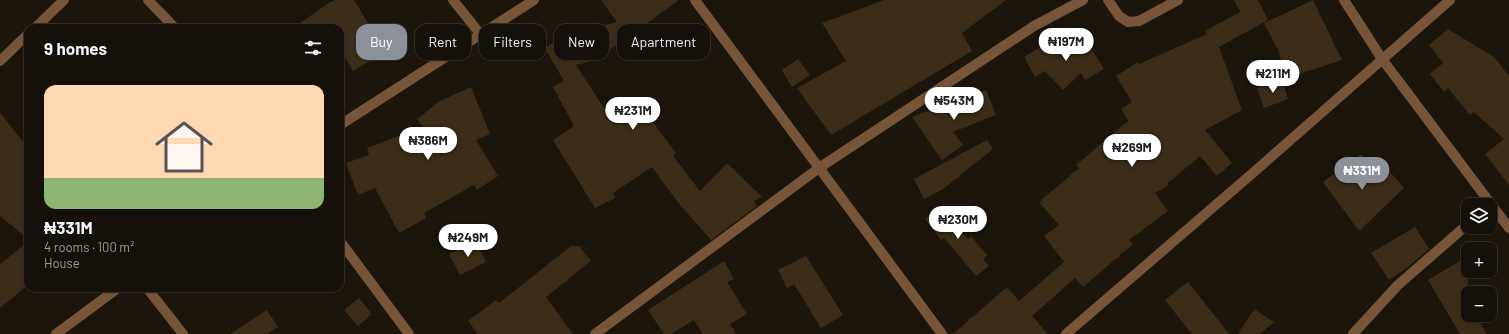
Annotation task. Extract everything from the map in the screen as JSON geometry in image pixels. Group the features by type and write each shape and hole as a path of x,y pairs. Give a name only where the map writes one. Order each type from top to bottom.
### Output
{"street":[{"path":"39,24 64,0"},
{"path":"148,0 171,24"},
{"path":"453,0 479,32"},
{"path":"498,24 534,0"},
{"path":"695,0 942,334"},
{"path":"595,334 819,168 1034,26 1083,0"},
{"path":"1108,0 1119,16 1128,22 1139,21 1178,0"},
{"path":"1344,0 1382,59 1486,198"},
{"path":"1066,334 1450,0"},
{"path":"344,122 479,36"},
{"path":"0,61 24,38"},
{"path":"1497,213 1509,228"},
{"path":"1353,334 1398,285 1461,230"},
{"path":"344,246 409,334"},
{"path":"56,334 113,292"},
{"path":"150,292 183,334"}],"building":[{"path":"335,0 354,0 369,24 356,24 356,60 372,60 353,71 344,56 344,24 299,24"},
{"path":"601,0 679,0 646,24 617,24 617,44 609,50 609,24 617,22"},
{"path":"884,0 1006,0 962,33 972,51 831,135 797,88 846,61 822,23"},
{"path":"1234,0 1258,0 1268,20 1219,47 1242,110 1205,130 1232,163 1217,176 1200,156 1168,183 1169,185 1155,193 1168,211 1129,240 1133,244 1083,287 1075,278 1032,316 1048,334 953,334 1007,287 1019,301 1064,262 1044,236 1059,225 1039,202 1079,168 1076,165 1128,121 1121,109 1132,102 1116,76 1138,62 1139,64 1207,34 1205,31 1240,12"},
{"path":"1313,0 1342,60 1287,78 1278,50 1264,23"},
{"path":"1448,29 1494,57 1509,76 1509,185 1485,154 1504,139 1474,112 1470,115 1448,88 1444,92 1430,74 1443,63 1429,45"},
{"path":"1082,34 1104,69 1085,80 1081,73 1063,90 1045,71 1035,77 1024,57 1044,45 1049,54"},
{"path":"554,42 554,60 594,60 576,65 608,114 637,101 676,153 673,156 700,191 727,163 762,197 754,201 757,206 711,240 680,205 652,167 613,193 615,198 595,208 553,140 574,126 553,87 564,81 546,47"},
{"path":"798,59 810,75 792,87 782,70"},
{"path":"1282,80 1288,99 1264,108 1257,88"},
{"path":"471,87 490,134 476,140 498,176 477,190 474,185 424,213 426,218 399,233 375,188 358,195 346,163 369,155 367,148 423,127 417,119 440,101"},
{"path":"986,90 996,115 953,132 963,145 942,160 912,117"},
{"path":"0,113 24,143 24,236 0,216"},
{"path":"987,140 993,149 943,189 924,199 914,179"},
{"path":"1361,154 1380,183 1391,173 1404,188 1359,231 1323,182"},
{"path":"943,205 968,239 971,236 987,255 983,259 989,266 976,276 944,238 941,240 925,219"},
{"path":"1415,227 1429,249 1408,267 1389,280 1371,253"},
{"path":"476,241 486,262 460,275 449,254"},
{"path":"24,245 24,288 0,308 0,264"},
{"path":"571,246 579,246 591,261 546,297 573,334 478,334 468,321 496,300 499,303"},
{"path":"806,256 843,315 821,328 794,284 787,288 778,270"},
{"path":"1461,260 1461,278 1468,278 1468,286 1461,286 1461,322 1480,322 1487,334 1460,334 1428,280"},
{"path":"724,261 734,279 727,282 747,314 730,324 736,334 703,334 694,320 671,334 664,334 648,310"},
{"path":"1188,282 1229,334 1192,334 1165,300"},
{"path":"359,298 372,314 358,326 344,310"},
{"path":"1254,309 1274,322 1260,334 1238,334"},
{"path":"267,310 278,327 267,334 230,334"}]}
